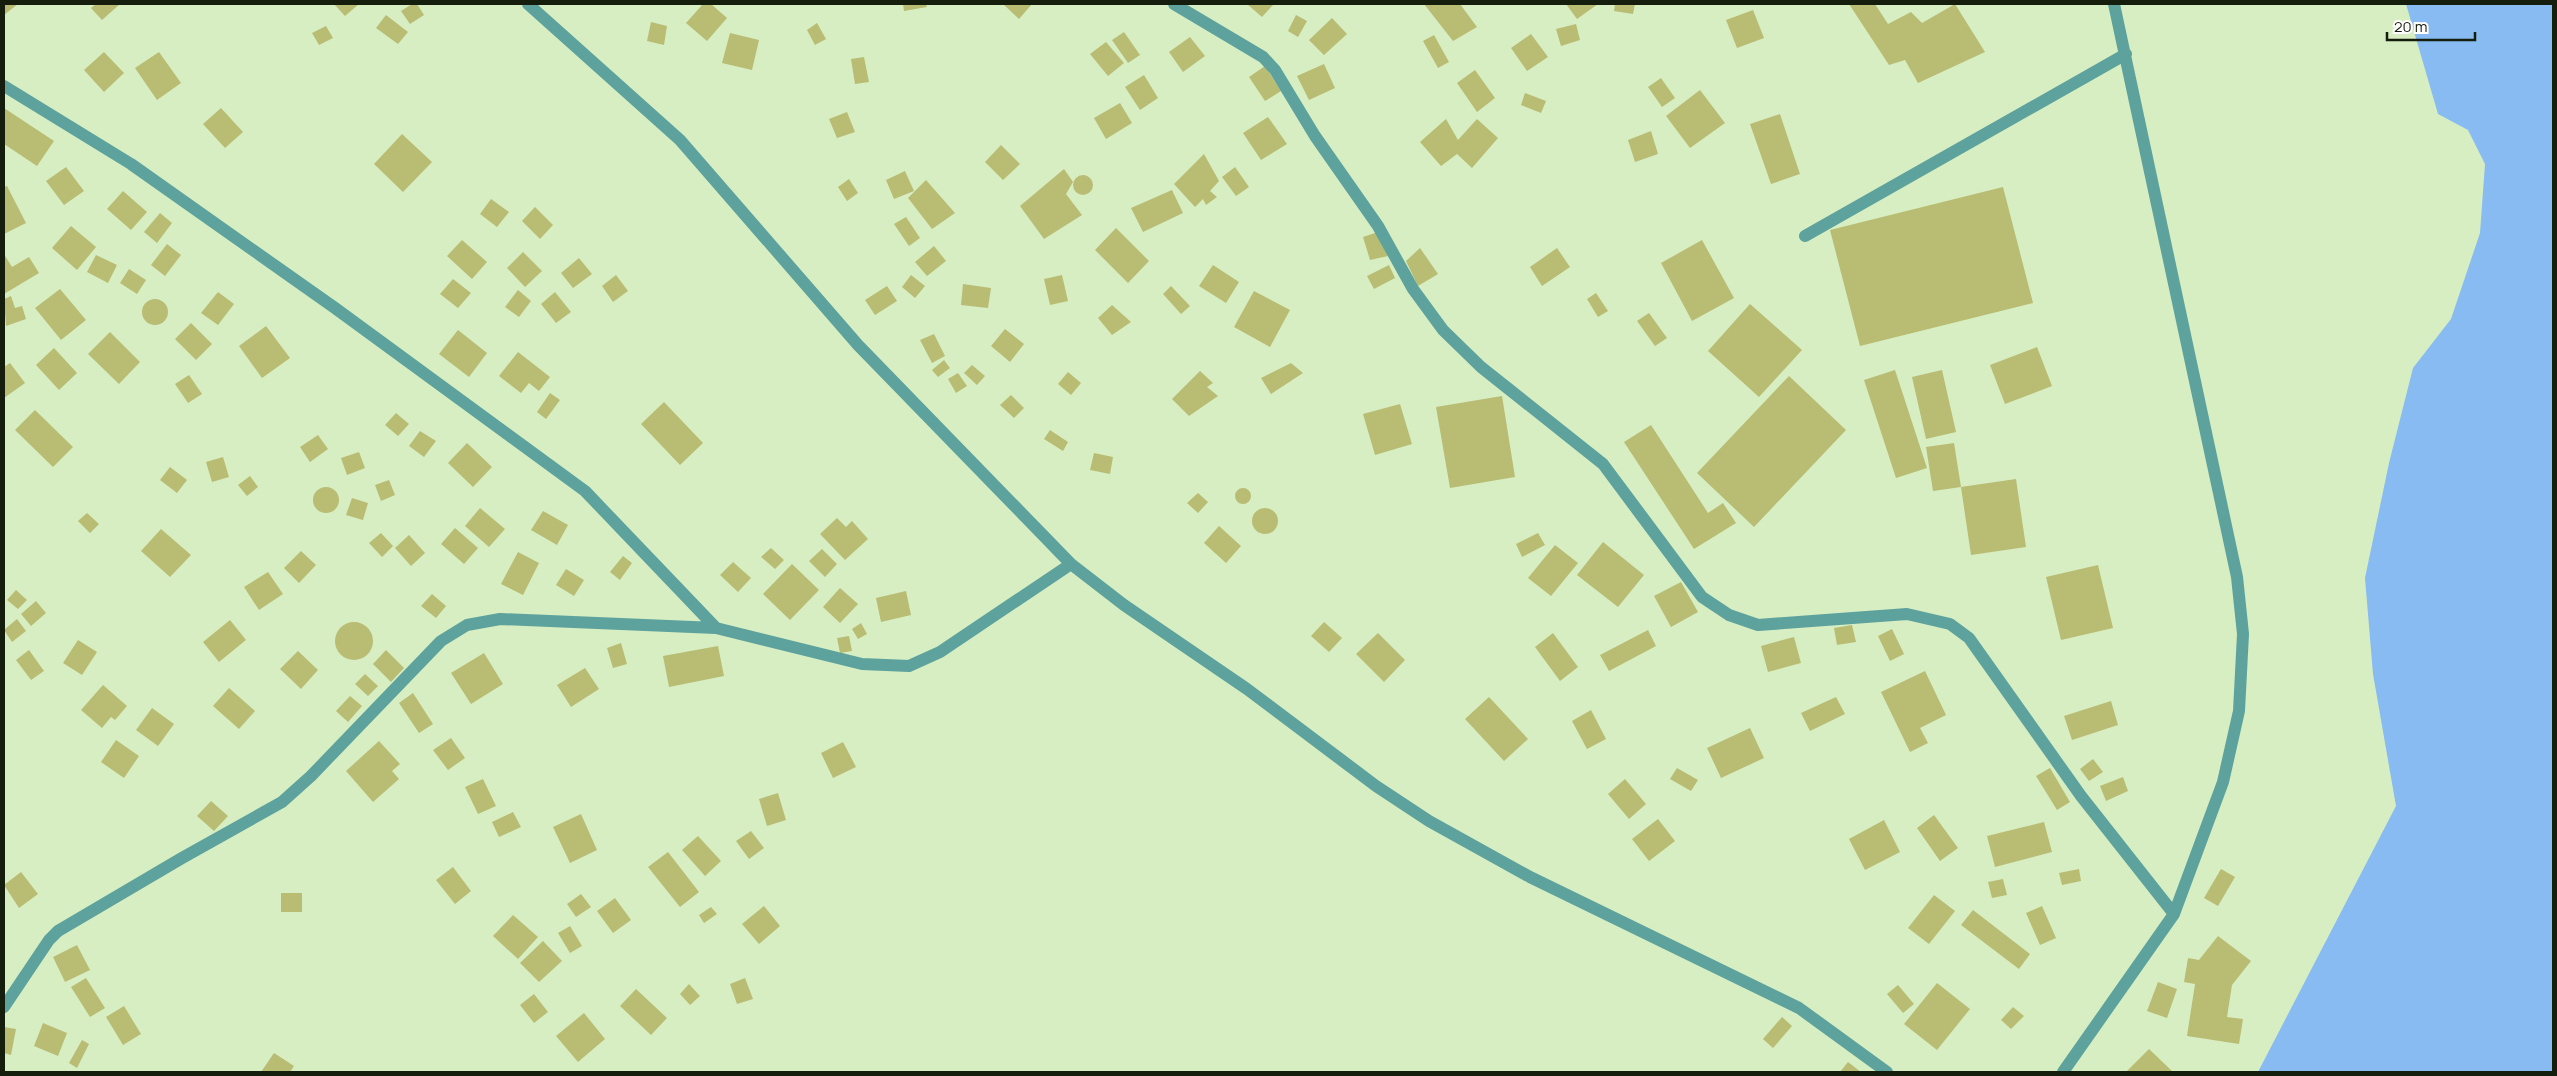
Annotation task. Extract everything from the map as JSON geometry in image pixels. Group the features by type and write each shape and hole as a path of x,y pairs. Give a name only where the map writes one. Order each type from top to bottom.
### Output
{"street":[{"path":"528,4 680,140 858,345 1071,564 1124,605 1247,689 1376,786 1429,820 1530,877 1799,1008 1888,1072"},
{"path":"1174,4 1263,57 1274,70 1315,136 1378,226 1413,289 1444,330 1481,367 1603,464 1702,597 1729,615 1758,624 1907,614 1950,624 1969,638 2081,796 2174,914"},
{"path":"2063,1072 2174,914 2224,782 2239,712 2243,634 2237,577 2114,4"},
{"path":"1805,236 2126,54"},
{"path":"4,86 131,164 335,308 585,491 716,628"},
{"path":"4,1007 49,940 58,932 182,858 282,802 311,776 441,641 468,625 500,620 716,628 862,664 909,666 940,652 1071,564"}],"water":[{"path":"2406,4 2553,4 2553,1072 2258,1072 2396,806 2373,674 2365,578 2389,463 2413,368 2451,319 2480,233 2485,164 2468,130 2438,114"}],"building":[{"path":"4,4 18,4 4,15"},
{"path":"96,4 120,4 102,20 91,8"},
{"path":"334,4 359,4 345,16"},
{"path":"412,4 417,4 424,15 410,24 401,11"},
{"path":"703,4 711,4 727,18 707,41 686,23"},
{"path":"903,4 926,4 927,7 904,11"},
{"path":"1003,4 1032,4 1019,19"},
{"path":"1247,4 1271,4 1273,5 1262,17"},
{"path":"1424,4 1460,4 1477,27 1453,41"},
{"path":"1566,4 1598,4 1577,19"},
{"path":"1615,4 1635,4 1633,14 1614,11"},
{"path":"1849,4 1875,4 1888,24 1911,12 1922,23 1955,4 1985,52 1918,83 1905,60 1889,65"},
{"path":"1753,10 1764,38 1737,48 1726,20"},
{"path":"386,15 408,32 398,44 376,28"},
{"path":"1296,15 1307,21 1298,37 1288,31"},
{"path":"1332,18 1347,34 1324,55 1309,40"},
{"path":"651,22 667,26 664,45 647,41"},
{"path":"817,23 826,39 815,45 807,30"},
{"path":"1576,24 1580,40 1561,46 1556,29"},
{"path":"326,26 333,38 319,45 312,33"},
{"path":"1124,32 1140,55 1128,63 1112,40"},
{"path":"730,33 759,40 752,70 722,63"},
{"path":"1531,34 1548,57 1527,71 1511,48"},
{"path":"1434,35 1449,62 1438,68 1423,41"},
{"path":"1190,37 1205,56 1183,72 1169,52"},
{"path":"1106,42 1124,63 1108,76 1090,54"},
{"path":"104,52 124,73 104,92 84,70"},
{"path":"159,52 181,83 157,100 135,68"},
{"path":"864,57 869,82 855,84 851,59"},
{"path":"1324,64 1335,88 1309,100 1297,76"},
{"path":"1265,66 1281,91 1265,101 1249,77"},
{"path":"1475,70 1495,98 1477,112 1457,83"},
{"path":"1144,75 1158,98 1140,110 1125,87"},
{"path":"1661,78 1675,98 1662,107 1648,87"},
{"path":"1700,90 1725,123 1690,148 1666,116"},
{"path":"1525,93 1546,101 1541,113 1521,105"},
{"path":"1120,103 1132,123 1106,139 1094,118"},
{"path":"4,108 54,141 37,166 4,144"},
{"path":"221,108 243,132 225,148 203,124"},
{"path":"847,112 855,132 837,138 829,119"},
{"path":"1780,114 1800,174 1771,184 1750,124"},
{"path":"1268,117 1287,144 1261,160 1243,133"},
{"path":"1446,119 1458,140 1477,119 1498,138 1472,168 1457,154 1441,166 1420,142"},
{"path":"1651,131 1658,154 1635,162 1628,140"},
{"path":"402,134 432,162 403,192 374,164"},
{"path":"1001,145 1020,164 1003,180 985,162"},
{"path":"1204,154 1219,181 1210,191 1217,197 1206,205 1203,199 1195,207 1174,184"},
{"path":"66,167 84,191 64,205 46,181"},
{"path":"1235,167 1249,187 1236,196 1222,177"},
{"path":"1064,169 1073,182 1066,194 1082,215 1044,239 1020,206"},
{"path":"905,171 914,191 894,199 886,180"},
{"path":"1079,175 1087,175 1093,181 1093,189 1087,195 1079,195 1073,189 1073,181"},
{"path":"849,179 858,193 847,201 838,187"},
{"path":"926,180 955,213 932,229 908,198"},
{"path":"7,186 26,223 4,234 4,187"},
{"path":"2003,187 2033,303 1860,346 1830,230"},
{"path":"1172,190 1183,213 1143,232 1131,208"},
{"path":"123,191 147,212 131,230 107,209"},
{"path":"491,199 509,212 497,227 480,214"},
{"path":"535,207 553,225 540,239 522,221"},
{"path":"160,213 172,223 157,243 144,232"},
{"path":"906,217 920,238 909,246 894,224"},
{"path":"71,226 96,247 77,270 52,248"},
{"path":"1116,228 1149,261 1128,283 1095,250"},
{"path":"1381,231 1388,256 1370,260 1363,237"},
{"path":"462,240 487,262 472,279 447,256"},
{"path":"1702,240 1734,298 1692,321 1661,263"},
{"path":"167,244 181,255 165,276 151,265"},
{"path":"934,246 946,261 927,276 915,262"},
{"path":"1420,248 1438,274 1418,286 1406,261"},
{"path":"1557,248 1570,267 1542,286 1530,267"},
{"path":"523,252 542,271 525,287 507,268"},
{"path":"4,254 12,267 29,257 39,273 4,294"},
{"path":"96,255 117,265 108,283 87,272"},
{"path":"579,258 592,274 573,288 561,273"},
{"path":"1213,265 1239,282 1226,303 1199,286"},
{"path":"1389,265 1395,278 1374,289 1367,276"},
{"path":"129,269 146,280 137,294 120,283"},
{"path":"616,275 628,291 613,302 602,286"},
{"path":"911,275 925,286 915,298 902,287"},
{"path":"1062,275 1068,301 1050,305 1044,279"},
{"path":"453,279 471,293 458,308 440,294"},
{"path":"963,284 991,288 988,308 961,305"},
{"path":"887,286 897,301 875,315 865,300"},
{"path":"1171,286 1190,306 1181,314 1163,294"},
{"path":"60,289 86,320 61,340 35,308"},
{"path":"518,290 531,301 519,317 505,307"},
{"path":"1254,291 1290,310 1270,347 1234,327"},
{"path":"218,292 234,304 218,325 201,313"},
{"path":"555,292 571,312 556,323 541,304"},
{"path":"1596,293 1608,311 1598,317 1587,299"},
{"path":"11,296 15,308 22,306 26,319 6,326 4,299"},
{"path":"155,299 164,303 168,312 164,321 155,325 146,321 142,312 146,303"},
{"path":"1750,304 1802,350 1759,397 1708,351"},
{"path":"1112,305 1131,322 1112,335 1098,318"},
{"path":"1649,313 1667,338 1655,346 1637,321"},
{"path":"191,323 212,344 196,360 175,339"},
{"path":"266,326 290,358 262,378 239,346"},
{"path":"1005,329 1024,344 1010,362 991,346"},
{"path":"458,330 487,353 469,377 439,354"},
{"path":"110,332 140,362 119,384 88,354"},
{"path":"934,334 945,356 932,363 920,340"},
{"path":"2037,347 2052,386 2005,404 1990,365"},
{"path":"54,348 77,373 59,390 36,365"},
{"path":"518,352 550,377 539,391 529,383 521,393 499,376"},
{"path":"944,360 950,368 938,377 932,370"},
{"path":"10,363 25,383 4,398 4,367"},
{"path":"1291,363 1303,373 1271,394 1261,378"},
{"path":"972,365 985,376 977,385 964,373"},
{"path":"1895,370 1927,468 1896,478 1864,380"},
{"path":"1942,370 1956,432 1926,439 1912,377"},
{"path":"1200,371 1213,383 1207,387 1218,396 1189,416 1172,399"},
{"path":"1068,372 1081,383 1071,395 1058,384"},
{"path":"958,373 967,386 956,393 948,379"},
{"path":"189,375 202,394 188,403 175,384"},
{"path":"1789,376 1846,430 1754,527 1697,473"},
{"path":"550,393 560,400 546,419 537,412"},
{"path":"1011,395 1024,408 1014,418 1000,405"},
{"path":"1502,396 1515,477 1450,488 1436,407"},
{"path":"664,402 703,443 680,465 641,424"},
{"path":"1400,404 1412,444 1375,455 1363,414"},
{"path":"35,410 73,447 53,467 15,430"},
{"path":"396,413 409,424 398,436 385,425"},
{"path":"1651,425 1708,513 1723,503 1736,523 1694,549 1624,442"},
{"path":"1050,430 1068,442 1063,451 1044,439"},
{"path":"420,431 436,441 424,457 409,446"},
{"path":"318,435 328,449 310,462 300,447"},
{"path":"467,443 492,467 473,487 448,463"},
{"path":"1954,443 1961,487 1933,491 1926,447"},
{"path":"359,452 365,468 347,475 341,458"},
{"path":"1094,453 1113,457 1110,474 1090,470"},
{"path":"223,457 229,477 212,482 206,462"},
{"path":"170,467 187,480 177,493 160,480"},
{"path":"250,476 258,487 247,496 238,485"},
{"path":"2016,479 2026,547 1971,555 1961,487"},
{"path":"389,480 395,495 381,501 375,485"},
{"path":"326,487 335,491 339,500 335,509 326,513 317,509 313,500 317,491"},
{"path":"1243,488 1249,490 1251,496 1249,502 1243,504 1237,502 1235,496 1237,490"},
{"path":"1198,493 1208,502 1198,513 1187,503"},
{"path":"352,498 368,503 363,520 346,515"},
{"path":"480,508 505,529 489,547 465,526"},
{"path":"1265,508 1274,512 1278,521 1274,530 1265,534 1256,530 1252,521 1256,512"},
{"path":"543,511 568,525 557,545 531,530"},
{"path":"87,513 99,524 90,533 78,521"},
{"path":"837,518 846,527 852,521 868,539 845,560 820,534"},
{"path":"1219,526 1241,546 1226,563 1204,543"},
{"path":"455,528 478,548 464,564 441,544"},
{"path":"161,529 191,555 170,577 141,551"},
{"path":"381,533 393,546 382,557 369,543"},
{"path":"1538,533 1545,545 1522,557 1516,544"},
{"path":"409,535 425,553 411,566 395,548"},
{"path":"1603,542 1644,575 1618,607 1577,575"},
{"path":"1555,545 1578,563 1551,596 1528,578"},
{"path":"771,548 784,560 775,569 761,557"},
{"path":"822,549 837,564 825,577 809,561"},
{"path":"301,551 316,565 299,583 284,568"},
{"path":"518,552 539,563 523,595 501,584"},
{"path":"623,556 632,563 620,580 610,572"},
{"path":"733,562 751,578 738,592 720,575"},
{"path":"792,564 819,590 790,620 763,594"},
{"path":"2098,565 2113,628 2061,640 2046,577"},
{"path":"566,569 584,580 574,596 556,585"},
{"path":"268,572 283,594 259,610 244,587"},
{"path":"1681,582 1698,612 1671,627 1654,596"},
{"path":"840,588 858,604 840,623 823,607"},
{"path":"16,590 27,600 18,609 7,600"},
{"path":"906,591 911,615 881,622 876,598"},
{"path":"432,594 446,606 436,618 421,606"},
{"path":"36,601 46,613 31,626 21,614"},
{"path":"17,619 26,631 12,642 4,630"},
{"path":"230,620 246,640 219,662 203,642"},
{"path":"354,622 367,628 373,641 367,654 354,660 341,654 335,641 341,628"},
{"path":"1324,622 1342,638 1329,652 1311,636"},
{"path":"861,623 867,634 858,639 852,629"},
{"path":"1852,625 1856,642 1837,645 1834,628"},
{"path":"1892,629 1904,654 1890,661 1878,636"},
{"path":"1648,630 1656,646 1609,671 1600,655"},
{"path":"1378,633 1405,660 1384,682 1356,654"},
{"path":"1553,633 1578,667 1560,681 1535,647"},
{"path":"849,636 852,651 840,653 837,638"},
{"path":"1794,637 1801,663 1768,672 1761,646"},
{"path":"78,640 97,652 82,675 63,663"},
{"path":"621,643 627,664 613,668 607,648"},
{"path":"718,646 724,676 669,687 663,656"},
{"path":"29,650 44,671 31,680 16,660"},
{"path":"386,650 404,668 391,682 373,664"},
{"path":"298,651 318,670 301,689 280,669"},
{"path":"484,653 503,684 471,704 451,673"},
{"path":"585,668 599,689 571,707 557,685"},
{"path":"1925,671 1946,715 1920,728 1928,743 1910,752 1881,692"},
{"path":"365,674 378,686 368,696 355,684"},
{"path":"103,685 127,706 115,720 111,717 102,728 81,710"},
{"path":"229,688 255,711 239,729 213,706"},
{"path":"413,693 433,724 419,733 399,703"},
{"path":"350,696 362,706 348,722 336,711"},
{"path":"1489,697 1528,739 1504,761 1465,719"},
{"path":"1836,697 1845,714 1810,731 1801,713"},
{"path":"2111,701 2118,725 2072,740 2064,716"},
{"path":"152,708 174,724 158,746 136,730"},
{"path":"1591,710 1606,739 1587,749 1572,721"},
{"path":"1750,728 1764,758 1721,778 1707,748"},
{"path":"451,738 465,758 448,770 433,750"},
{"path":"116,740 139,756 124,778 101,762"},
{"path":"379,741 400,764 392,771 399,779 373,802 346,771"},
{"path":"843,742 856,767 833,778 821,753"},
{"path":"2093,759 2103,772 2089,781 2080,769"},
{"path":"1677,768 1698,780 1691,791 1670,779"},
{"path":"2050,768 2070,802 2057,810 2036,776"},
{"path":"2123,777 2128,791 2106,801 2100,786"},
{"path":"483,779 496,806 478,814 465,787"},
{"path":"1625,779 1646,804 1629,819 1608,794"},
{"path":"778,793 786,820 767,826 759,799"},
{"path":"211,801 228,816 214,831 197,816"},
{"path":"513,812 521,827 499,837 492,822"},
{"path":"581,814 597,850 570,863 553,827"},
{"path":"1934,815 1958,848 1940,861 1917,828"},
{"path":"1658,819 1675,841 1649,861 1632,839"},
{"path":"1884,820 1900,852 1865,870 1849,839"},
{"path":"2044,822 2052,852 1995,867 1987,836"},
{"path":"751,831 764,848 749,859 736,841"},
{"path":"698,836 721,861 705,876 682,850"},
{"path":"668,852 699,892 680,907 648,867"},
{"path":"453,867 471,891 455,904 436,880"},
{"path":"2079,869 2081,881 2062,885 2059,873"},
{"path":"2221,869 2235,877 2218,906 2204,898"},
{"path":"21,872 38,894 19,908 4,885"},
{"path":"2003,879 2007,895 1992,898 1988,882"},
{"path":"281,893 302,893 302,912 281,912"},
{"path":"581,894 591,907 576,917 567,904"},
{"path":"1934,895 1955,911 1929,944 1908,928"},
{"path":"615,898 631,920 613,933 597,911"},
{"path":"764,906 780,926 759,944 742,924"},
{"path":"2042,906 2056,938 2040,945 2026,913"},
{"path":"711,907 717,914 704,923 699,915"},
{"path":"1973,910 2030,954 2019,969 1961,925"},
{"path":"513,915 538,937 518,959 493,936"},
{"path":"570,926 582,946 570,953 558,933"},
{"path":"2218,936 2251,961 2232,985 2227,1017 2243,1019 2239,1044 2187,1036 2195,984 2184,982 2188,958 2199,960"},
{"path":"543,941 562,961 539,982 520,963"},
{"path":"77,945 90,970 65,982 53,957"},
{"path":"86,978 105,1008 90,1017 71,987"},
{"path":"745,978 753,999 737,1004 730,984"},
{"path":"2158,982 2177,989 2167,1018 2147,1011"},
{"path":"1937,983 1970,1009 1937,1050 1904,1024"},
{"path":"689,984 700,996 690,1005 680,994"},
{"path":"1898,985 1914,1004 1903,1013 1887,994"},
{"path":"636,989 667,1018 651,1035 620,1006"},
{"path":"534,994 548,1012 534,1023 520,1005"},
{"path":"124,1006 141,1034 123,1045 106,1017"},
{"path":"2013,1007 2024,1016 2011,1029 2001,1020"},
{"path":"584,1013 605,1039 578,1062 556,1036"},
{"path":"1782,1017 1792,1026 1773,1048 1763,1039"},
{"path":"43,1023 67,1033 58,1056 34,1046"},
{"path":"4,1027 16,1029 11,1055 4,1053"},
{"path":"82,1040 89,1044 77,1068 69,1063"},
{"path":"2149,1049 2173,1072 2126,1072"},
{"path":"274,1053 294,1066 290,1072 261,1072"},
{"path":"1848,1062 1861,1072 1840,1072"}]}
